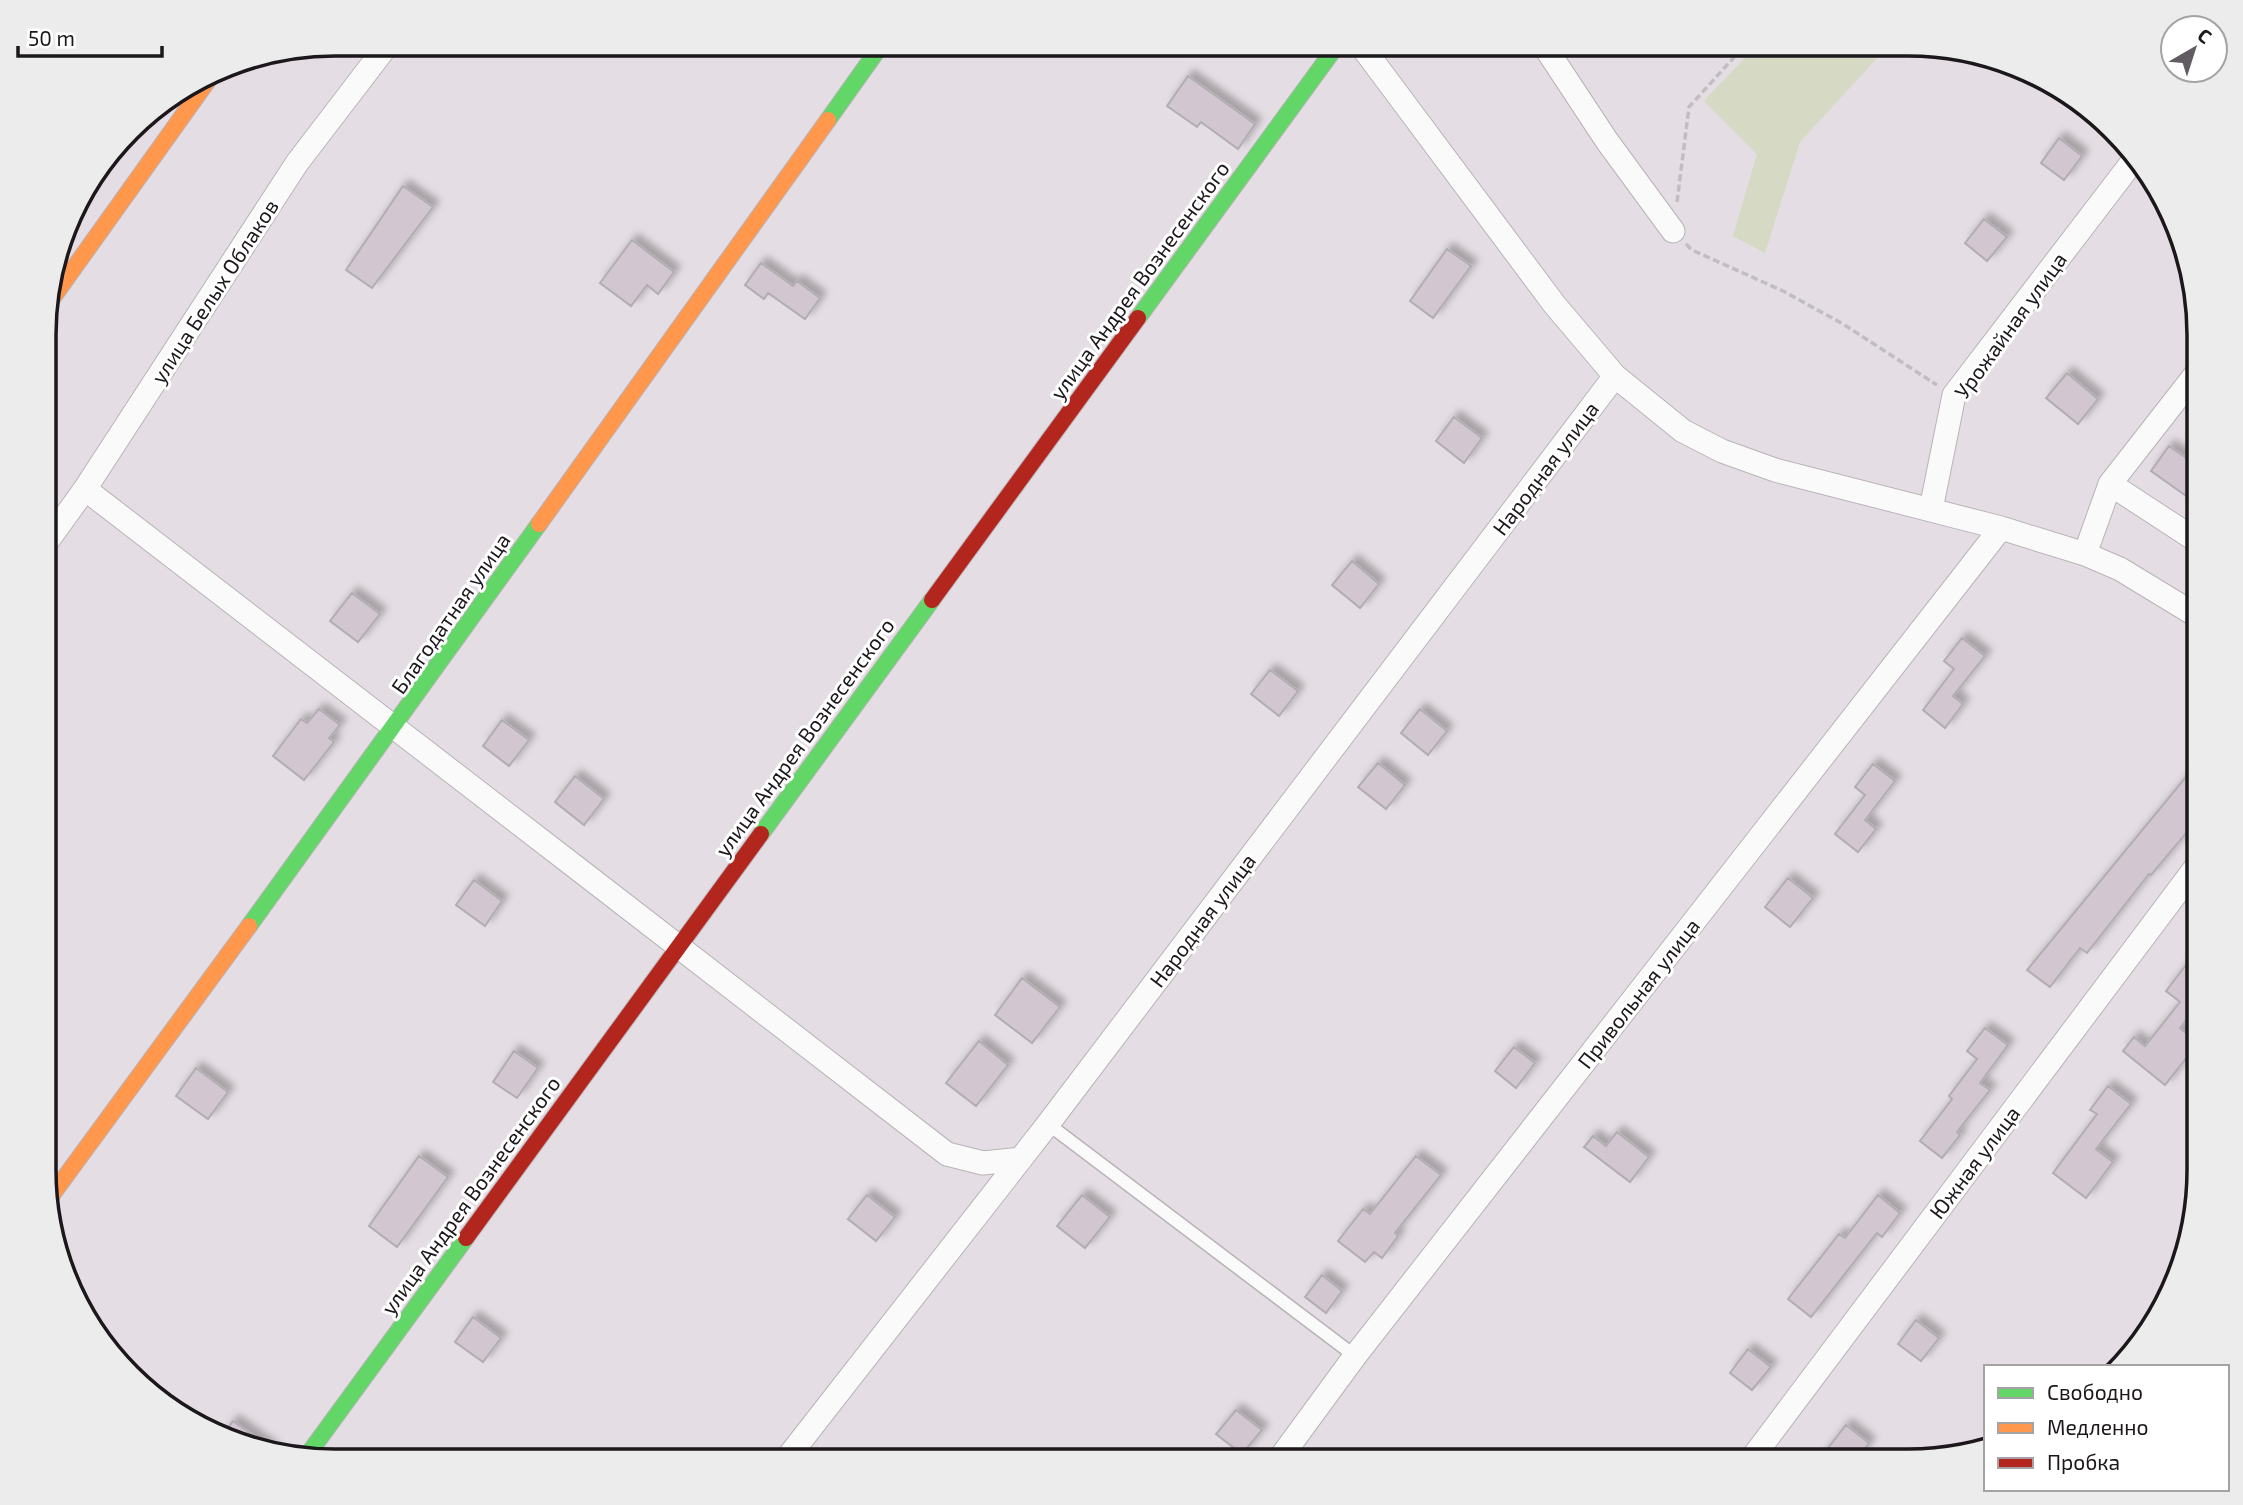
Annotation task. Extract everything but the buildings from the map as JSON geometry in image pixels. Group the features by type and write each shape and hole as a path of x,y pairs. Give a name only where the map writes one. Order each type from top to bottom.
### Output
{"street":[{"name":"улица Белых Облаков","path":"56,529 85,489 297,163 379,56"},
{"name":"Благодатная улица","path":"57,1188 396,725 873,56"},
{"name":"улица Андрея Вознесенского","path":"313,1448 1329,56"},
{"path":"1369,56 1553,304 1615,376 1683,431 1723,451 1775,470 1931,509 2085,554 2120,569 2187,610"},
{"path":"1551,56 1607,141 1673,231"},
{"path":"60,288 201,90"},
{"name":"Урожайная улица","path":"1931,509 1954,395 2129,166"},
{"name":"Народная улица","path":"794,1449 1048,1124 1615,376"},
{"path":"2085,554 2110,484 2187,385"},
{"path":"2110,484 2187,534"},
{"path":"85,489 396,725 947,1154 983,1163 1021,1159"},
{"name":"Привольная улица","path":"1287,1449 1355,1356 2001,528"},
{"name":"Южная улица","path":"1759,1449 2187,879"}],"lane":[{"path":"1048,1124 1355,1356"}],"path":[{"path":"1735,56 1689,107 1673,231 1692,250 1783,291 1843,324 1954,395"}],"green space":[{"path":"1747,56 1879,56 1800,142 1765,253 1733,236 1757,154 1704,101"}],"traffic: fast":[{"path":"828,120 873,56"},
{"path":"1138,318 1329,56"},
{"path":"249,926 539,524"},
{"path":"761,834 932,600"},
{"path":"313,1448 466,1238"}],"traffic: slow":[{"path":"60,288 201,90"},
{"path":"539,524 828,120"},
{"path":"57,1188 249,926"}],"traffic: jam":[{"path":"932,600 1138,318"},
{"path":"466,1238 761,834"}]}
